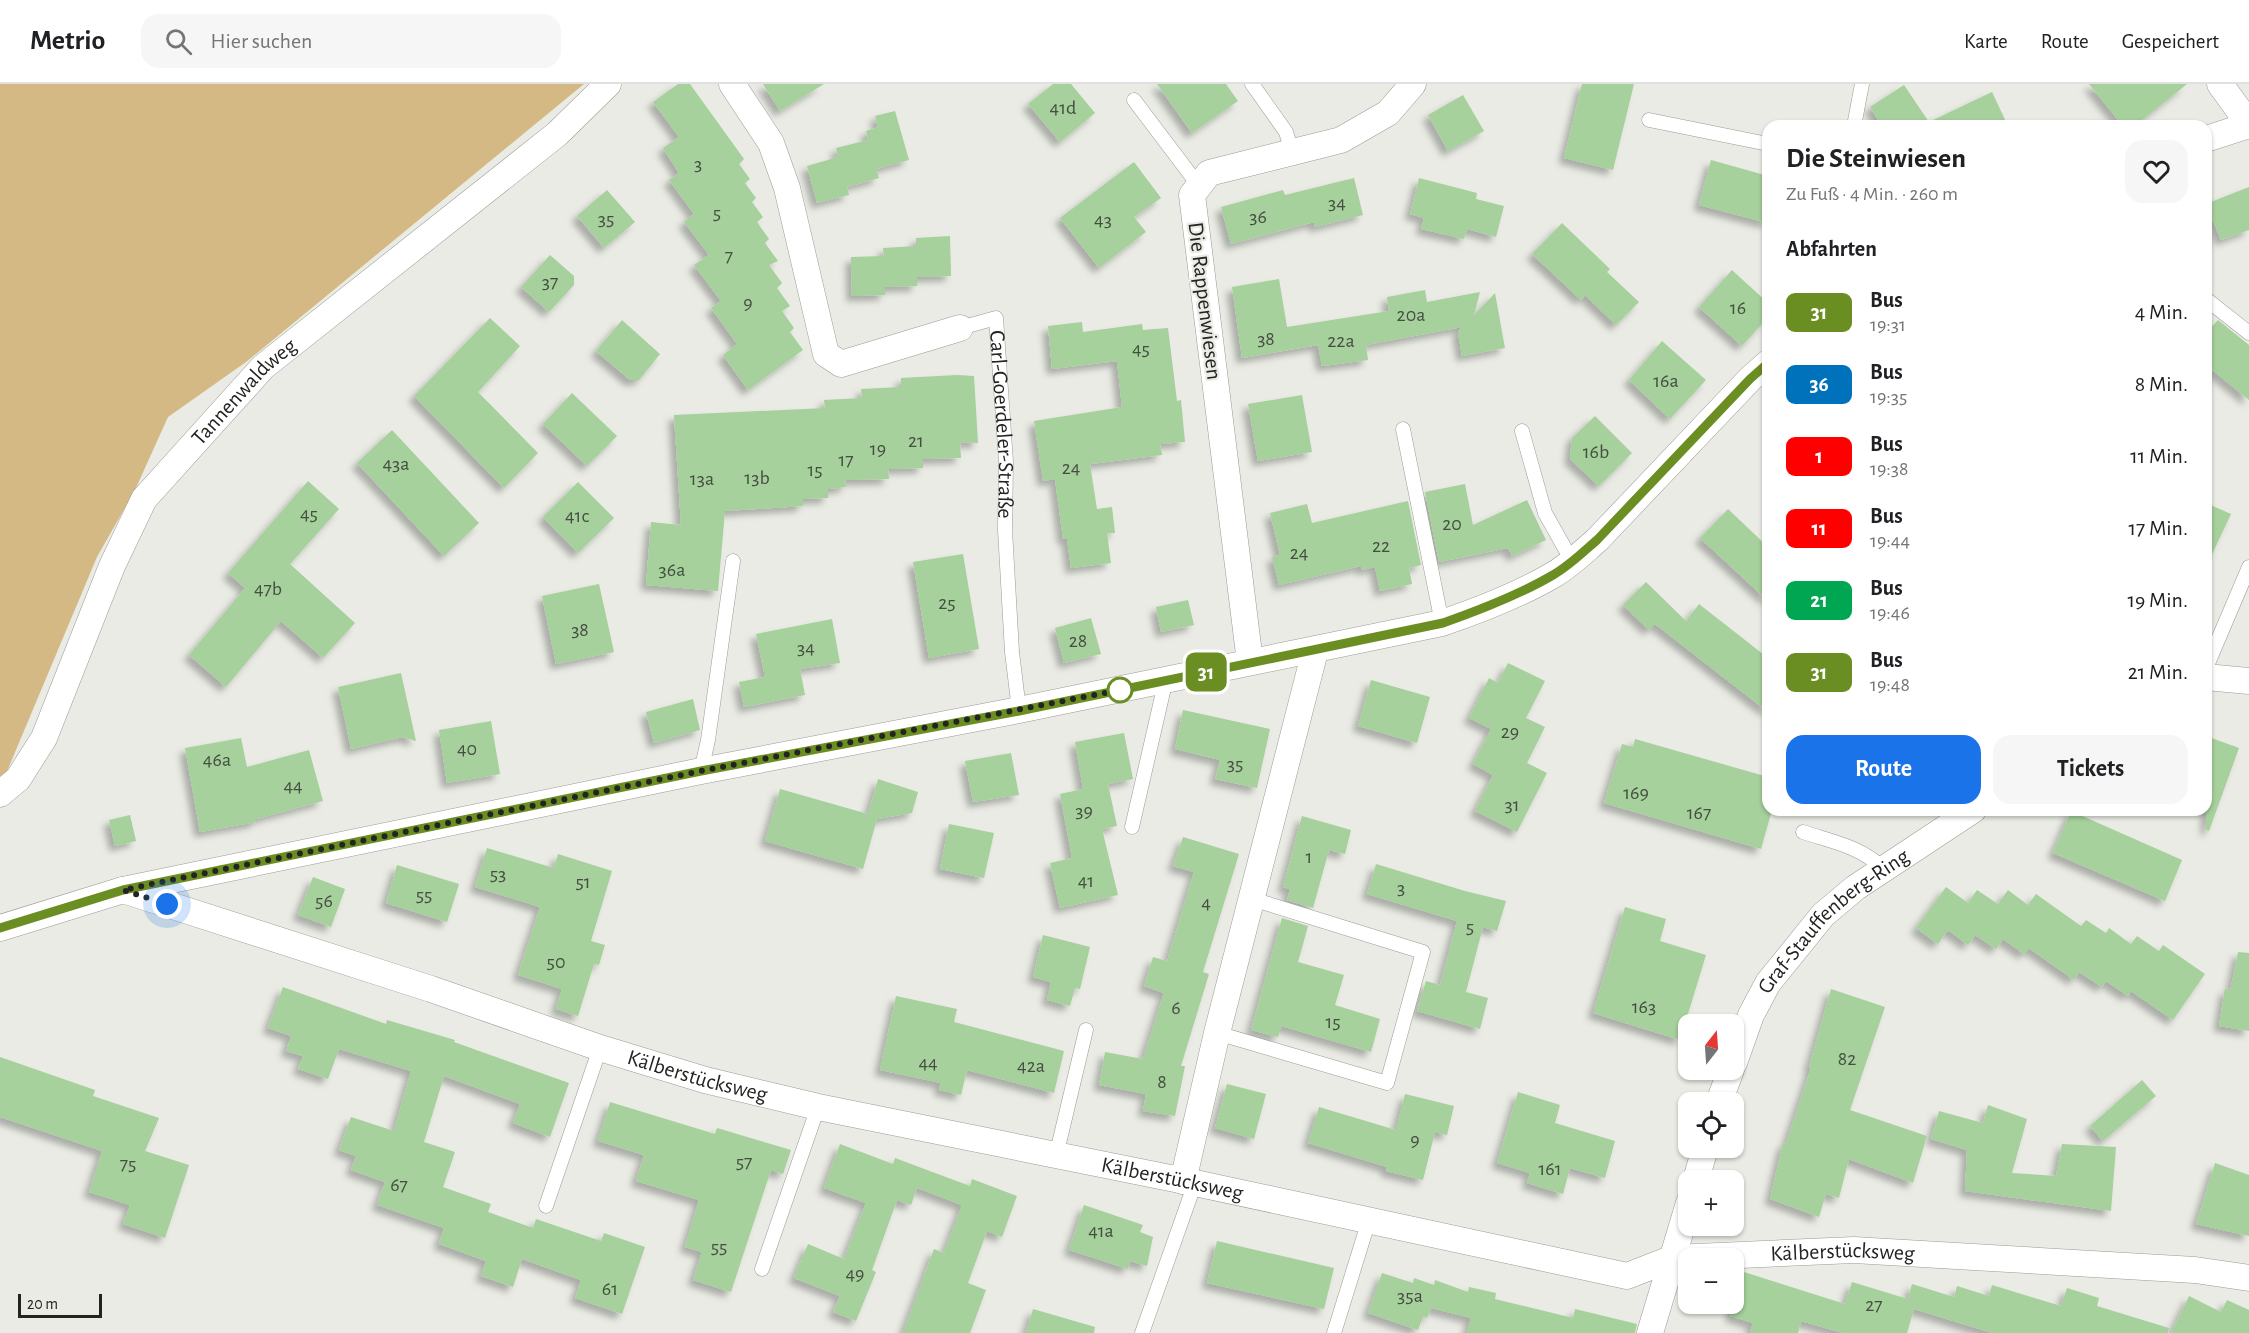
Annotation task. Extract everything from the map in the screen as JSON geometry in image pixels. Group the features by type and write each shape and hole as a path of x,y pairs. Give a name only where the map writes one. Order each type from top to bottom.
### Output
{"street":[{"name":"Tannenwaldweg","path":"0,794 18,779 44,738 112,566 144,499 262,367 557,134 608,84"},
{"name":"Carl-Goerdeler-Straße","path":"732,84 771,143 787,189 826,354 841,364 960,328"},
{"path":"1198,186 1209,173 1341,140 1388,114 1413,84"},
{"path":"2212,137 2249,124 2220,84"},
{"name":"Die Rappenwiesen","path":"1198,186 1192,195 1250,663"},
{"path":"0,928 123,890 701,771 1019,711 1443,623 1480,610 1554,575 1572,561 1597,540 1762,368"},
{"path":"1189,1182 1217,1033 1315,651"},
{"path":"2212,678 2249,681"},
{"name":"Graf-Stauffenberg-Ring","path":"1744,1035 1751,1015 1768,983 1824,915 1855,888 1883,868 1964,816"},
{"name":"Kälberstücksweg","path":"123,890 431,989 600,1048 705,1080 818,1107 1189,1182 1627,1276 1673,1258 1854,1250 2195,1270 2249,1278"},
{"path":"1650,1333 1679,1236"}],"lane":[{"path":"1252,84 1286,132 1292,152"},
{"path":"1855,120 1862,84"},
{"path":"1134,100 1198,186"},
{"path":"1649,120 1762,143"},
{"path":"2212,304 2249,333"},
{"name":"Carl-Goerdeler-Straße","path":"960,328 996,318 1006,462 1005,530 1012,652 1019,711"},
{"path":"1403,429 1443,623"},
{"path":"1522,430 1545,513 1572,561"},
{"path":"701,771 708,740 733,561"},
{"path":"2212,654 2249,567"},
{"path":"1132,826 1166,679"},
{"path":"1803,832 1856,849 1870,856 1883,868"},
{"path":"1217,1033 1387,1083 1423,952 1252,898"},
{"path":"1056,1156 1086,1030"},
{"path":"546,1206 600,1048"},
{"path":"762,1269 818,1107"},
{"path":"1142,1333 1189,1182"},
{"path":"1335,1333 1369,1220"}],"shaded area":[{"path":"0,84 584,84 246,362 168,417 135,490 97,557 0,788"}],"building":[{"path":"678,84 690,84 744,159 739,164 750,179 745,183 756,198 752,202 763,217 757,222 769,239 765,243 778,261 769,265 782,283 777,288 790,306 782,311 794,328 790,332 803,350 748,390 723,355 737,344 711,308 721,301 694,265 709,255 684,222 694,214 669,180 679,173 663,148 679,137 653,102"},
{"path":"763,84 824,84 780,111"},
{"path":"1053,84 1071,84 1095,113 1060,142 1028,104"},
{"path":"1157,84 1226,84 1238,101 1192,133"},
{"path":"1582,84 1634,84 1613,170 1564,158"},
{"path":"2089,84 2187,84 2142,120 2118,120"},
{"path":"1904,85 1928,120 1878,120 1870,107"},
{"path":"1992,92 2005,120 1933,120"},
{"path":"1463,95 1484,131 1448,151 1428,115"},
{"path":"895,111 909,160 876,169 879,178 847,187 849,195 817,203 807,166 838,157 836,148 868,140 866,131 878,127 875,116"},
{"path":"1711,160 1762,174 1762,221 1699,205"},
{"path":"1134,162 1161,198 1134,217 1146,232 1099,268 1060,218"},
{"path":"1354,178 1363,215 1315,227 1314,222 1231,244 1221,207 1283,190 1285,195"},
{"path":"1419,178 1477,193 1476,199 1504,206 1496,237 1467,229 1464,239 1421,229 1424,218 1410,214"},
{"path":"2249,187 2249,230 2221,240 2212,218 2212,202"},
{"path":"607,190 635,222 604,248 577,216"},
{"path":"1562,223 1610,269 1607,272 1639,302 1616,325 1585,295 1581,300 1532,254"},
{"path":"950,236 951,276 917,277 917,286 885,287 885,295 852,296 851,257 884,256 883,248 916,246 916,238"},
{"path":"550,255 574,276 574,285 549,312 521,287"},
{"path":"1732,270 1762,298 1762,324 1742,346 1699,307"},
{"path":"1279,279 1287,327 1389,311 1387,297 1425,290 1427,302 1480,292 1474,315 1495,293 1505,348 1462,356 1458,332 1462,327 1366,345 1368,360 1322,366 1318,345 1242,358 1232,287"},
{"path":"490,318 520,346 478,392 538,453 504,488 414,396"},
{"path":"622,320 660,354 639,380 630,380 596,351"},
{"path":"2218,320 2249,345 2249,400 2212,370 2212,326"},
{"path":"1082,322 1083,332 1142,324 1143,330 1168,328 1177,401 1181,400 1185,442 1160,444 1162,455 1090,464 1097,509 1112,507 1115,533 1107,533 1111,563 1071,568 1067,539 1063,539 1055,479 1043,481 1034,421 1122,407 1117,361 1052,369 1048,326"},
{"path":"1662,341 1706,380 1670,419 1629,380"},
{"path":"974,376 978,443 960,442 961,458 923,459 923,468 888,469 889,479 845,480 846,487 828,489 828,498 803,499 803,506 725,511 718,591 646,585 651,522 681,525 674,415 825,408 824,400 862,398 861,389 901,387 901,378"},
{"path":"572,393 617,436 587,466 543,424"},
{"path":"1302,395 1312,452 1258,461 1248,404"},
{"path":"1595,416 1632,453 1599,486 1570,459 1572,438"},
{"path":"392,430 479,523 444,556 357,463"},
{"path":"308,481 339,509 290,564 355,623 323,658 281,621 226,687 189,655 245,588 228,573"},
{"path":"578,482 614,518 578,553 543,517"},
{"path":"1465,484 1473,525 1527,500 1546,540 1512,556 1508,548 1439,562 1425,492"},
{"path":"1408,501 1421,565 1409,568 1412,584 1380,591 1375,567 1362,570 1361,566 1279,585 1272,557 1280,555 1270,513 1307,504 1312,523"},
{"path":"2212,506 2231,514 2212,554"},
{"path":"1728,509 1762,541 1762,595 1700,538"},
{"path":"963,554 979,649 929,658 913,562"},
{"path":"1646,582 1686,621 1699,604 1762,653 1762,707 1655,624 1649,630 1623,605"},
{"path":"599,584 614,652 556,664 542,596"},
{"path":"1188,600 1194,625 1161,632 1156,607"},
{"path":"1091,618 1101,654 1064,663 1055,628"},
{"path":"832,619 840,663 800,669 805,695 744,707 739,682 765,677 756,634"},
{"path":"1508,663 1545,681 1526,718 1545,727 1527,763 1547,773 1517,832 1475,811 1493,775 1473,764 1491,729 1469,718 1489,678 1498,683"},
{"path":"401,673 416,741 403,737 351,749 338,687"},
{"path":"1371,680 1430,697 1417,743 1358,726"},
{"path":"693,699 700,730 654,743 646,712"},
{"path":"1183,710 1270,729 1257,788 1215,779 1220,760 1175,749"},
{"path":"491,721 500,774 447,783 439,730"},
{"path":"1124,733 1133,779 1108,784 1117,826 1102,829 1118,895 1060,908 1050,863 1072,858 1060,794 1083,789 1075,742"},
{"path":"241,738 247,767 309,750 323,801 256,819 256,822 200,832 185,748"},
{"path":"2212,738 2239,748 2209,831 2206,830 2206,816 2212,816"},
{"path":"1635,739 1762,775 1762,816 1770,816 1761,849 1604,803 1622,744 1633,747"},
{"path":"1011,753 1019,795 973,802 965,761"},
{"path":"878,779 918,792 912,813 877,819 863,869 765,841 780,789 868,814"},
{"path":"130,815 136,841 115,846 109,820"},
{"path":"1302,816 1351,830 1345,854 1329,850 1313,908 1287,900 1290,889 1283,887"},
{"path":"2069,816 2082,816 2182,860 2165,901 2053,853"},
{"path":"949,824 994,833 984,878 940,869"},
{"path":"1183,837 1239,854 1203,972 1209,974 1181,1066 1185,1066 1175,1116 1143,1111 1146,1094 1099,1085 1105,1052 1143,1059 1164,993 1144,986 1153,957 1167,961 1194,872 1173,866"},
{"path":"487,848 554,868 558,854 612,871 591,941 605,945 599,965 594,964 578,1016 556,1009 562,989 518,975 540,907 475,887"},
{"path":"1376,864 1506,901 1497,931 1483,927 1466,992 1488,998 1480,1029 1417,1011 1426,981 1440,985 1457,921 1367,894"},
{"path":"397,865 459,884 447,922 386,903"},
{"path":"313,877 345,889 331,927 298,915"},
{"path":"1946,887 1968,903 1977,890 1998,904 2008,890 2028,905 2036,894 2081,926 2086,920 2106,933 2109,928 2131,944 2137,936 2159,951 2163,945 2205,974 2173,1020 2131,991 2128,996 2106,981 2102,987 2079,972 2074,980 2029,948 2024,954 2003,939 1996,949 1975,935 1968,945 1948,930 1938,944 1916,928"},
{"path":"1625,907 1666,919 1660,941 1706,955 1688,1014 1678,1014 1678,1039 1593,1013"},
{"path":"1282,918 1308,926 1298,962 1344,975 1335,1005 1380,1019 1371,1052 1281,1026 1278,1037 1251,1030"},
{"path":"1043,935 1090,947 1080,989 1075,988 1070,1006 1047,1000 1051,982 1033,977"},
{"path":"2238,952 2249,953 2249,1031 2219,1026 2225,988 2230,992"},
{"path":"283,987 386,1024 387,1020 455,1040 454,1042 569,1083 550,1137 513,1123 520,1104 444,1076 424,1142 455,1152 443,1187 491,1204 488,1212 533,1228 536,1219 601,1241 604,1233 645,1247 622,1314 575,1298 581,1280 522,1259 513,1287 481,1276 486,1261 439,1244 444,1228 377,1205 385,1182 351,1170 356,1156 339,1150 351,1117 394,1131 411,1071 339,1049 328,1079 298,1069 303,1056 286,1051 291,1036 268,1028"},
{"path":"1831,989 1885,1007 1850,1110 1927,1136 1913,1183 1849,1159 1839,1198 1826,1194 1819,1217 1770,1199 1783,1143 1786,1144 1811,1068 1809,1067"},
{"path":"896,996 957,1009 954,1022 1064,1051 1054,1093 967,1070 961,1095 939,1090 941,1083 880,1070"},
{"path":"0,1057 95,1090 93,1096 159,1118 145,1151 189,1165 165,1238 123,1224 130,1205 89,1192 102,1151 0,1117"},
{"path":"2142,1080 2156,1096 2103,1141 2090,1126"},
{"path":"1227,1084 1266,1094 1254,1139 1215,1128"},
{"path":"1518,1092 1560,1105 1555,1123 1615,1141 1605,1178 1570,1168 1563,1194 1527,1183 1530,1173 1497,1163"},
{"path":"1405,1094 1454,1106 1447,1135 1435,1132 1423,1180 1386,1171 1387,1167 1308,1143 1319,1107 1396,1130"},
{"path":"610,1102 715,1134 717,1128 791,1150 783,1174 771,1170 731,1292 693,1280 702,1252 685,1247 699,1200 636,1181 644,1155 598,1141"},
{"path":"1988,1105 2027,1119 2012,1173 2056,1176 2062,1144 2116,1147 2111,1211 1965,1191 1967,1150 1931,1139 1939,1111 1983,1123"},
{"path":"840,1144 893,1164 895,1158 970,1186 972,1179 1017,1196 1002,1237 987,1231 968,1283 986,1290 970,1333 903,1333 934,1249 944,1253 962,1205 917,1188 911,1205 897,1200 872,1270 876,1272 856,1321 833,1312 840,1296 794,1278 808,1244 844,1259 866,1203 824,1188"},
{"path":"2215,1163 2249,1175 2249,1236 2196,1224"},
{"path":"1084,1205 1143,1225 1140,1232 1153,1237 1147,1266 1130,1261 1128,1269 1069,1250"},
{"path":"1217,1241 1334,1268 1324,1309 1207,1283"},
{"path":"1744,1272 1845,1304 1852,1282 1908,1299 1912,1284 1954,1297 1957,1286 1989,1296 1992,1285 2061,1306 2067,1288 2099,1298 2097,1306 2169,1328 2168,1333 1992,1333 1914,1309 1907,1333 1843,1333 1801,1321 1798,1333 1750,1333 1753,1323 1730,1316 1731,1314 1744,1314"},
{"path":"1382,1273 1413,1283 1414,1278 1434,1285 1435,1280 1468,1292 1469,1287 1496,1293 1495,1299 1573,1318 1575,1309 1637,1324 1635,1333 1467,1333 1471,1318 1431,1308 1427,1318 1423,1316 1418,1330 1368,1313"},
{"path":"2189,1296 2221,1312 2227,1300 2249,1310 2249,1333 2171,1333"},
{"path":"1033,1309 1095,1327 1094,1333 1026,1333"}],"bus line":[{"name":"31","path":"0,928 123,890 701,771 1019,711 1443,623 1480,610 1554,575 1572,561 1597,540 1762,368"}],"route":[{"path":"167,904 123,890 701,771 1120,690"}]}
